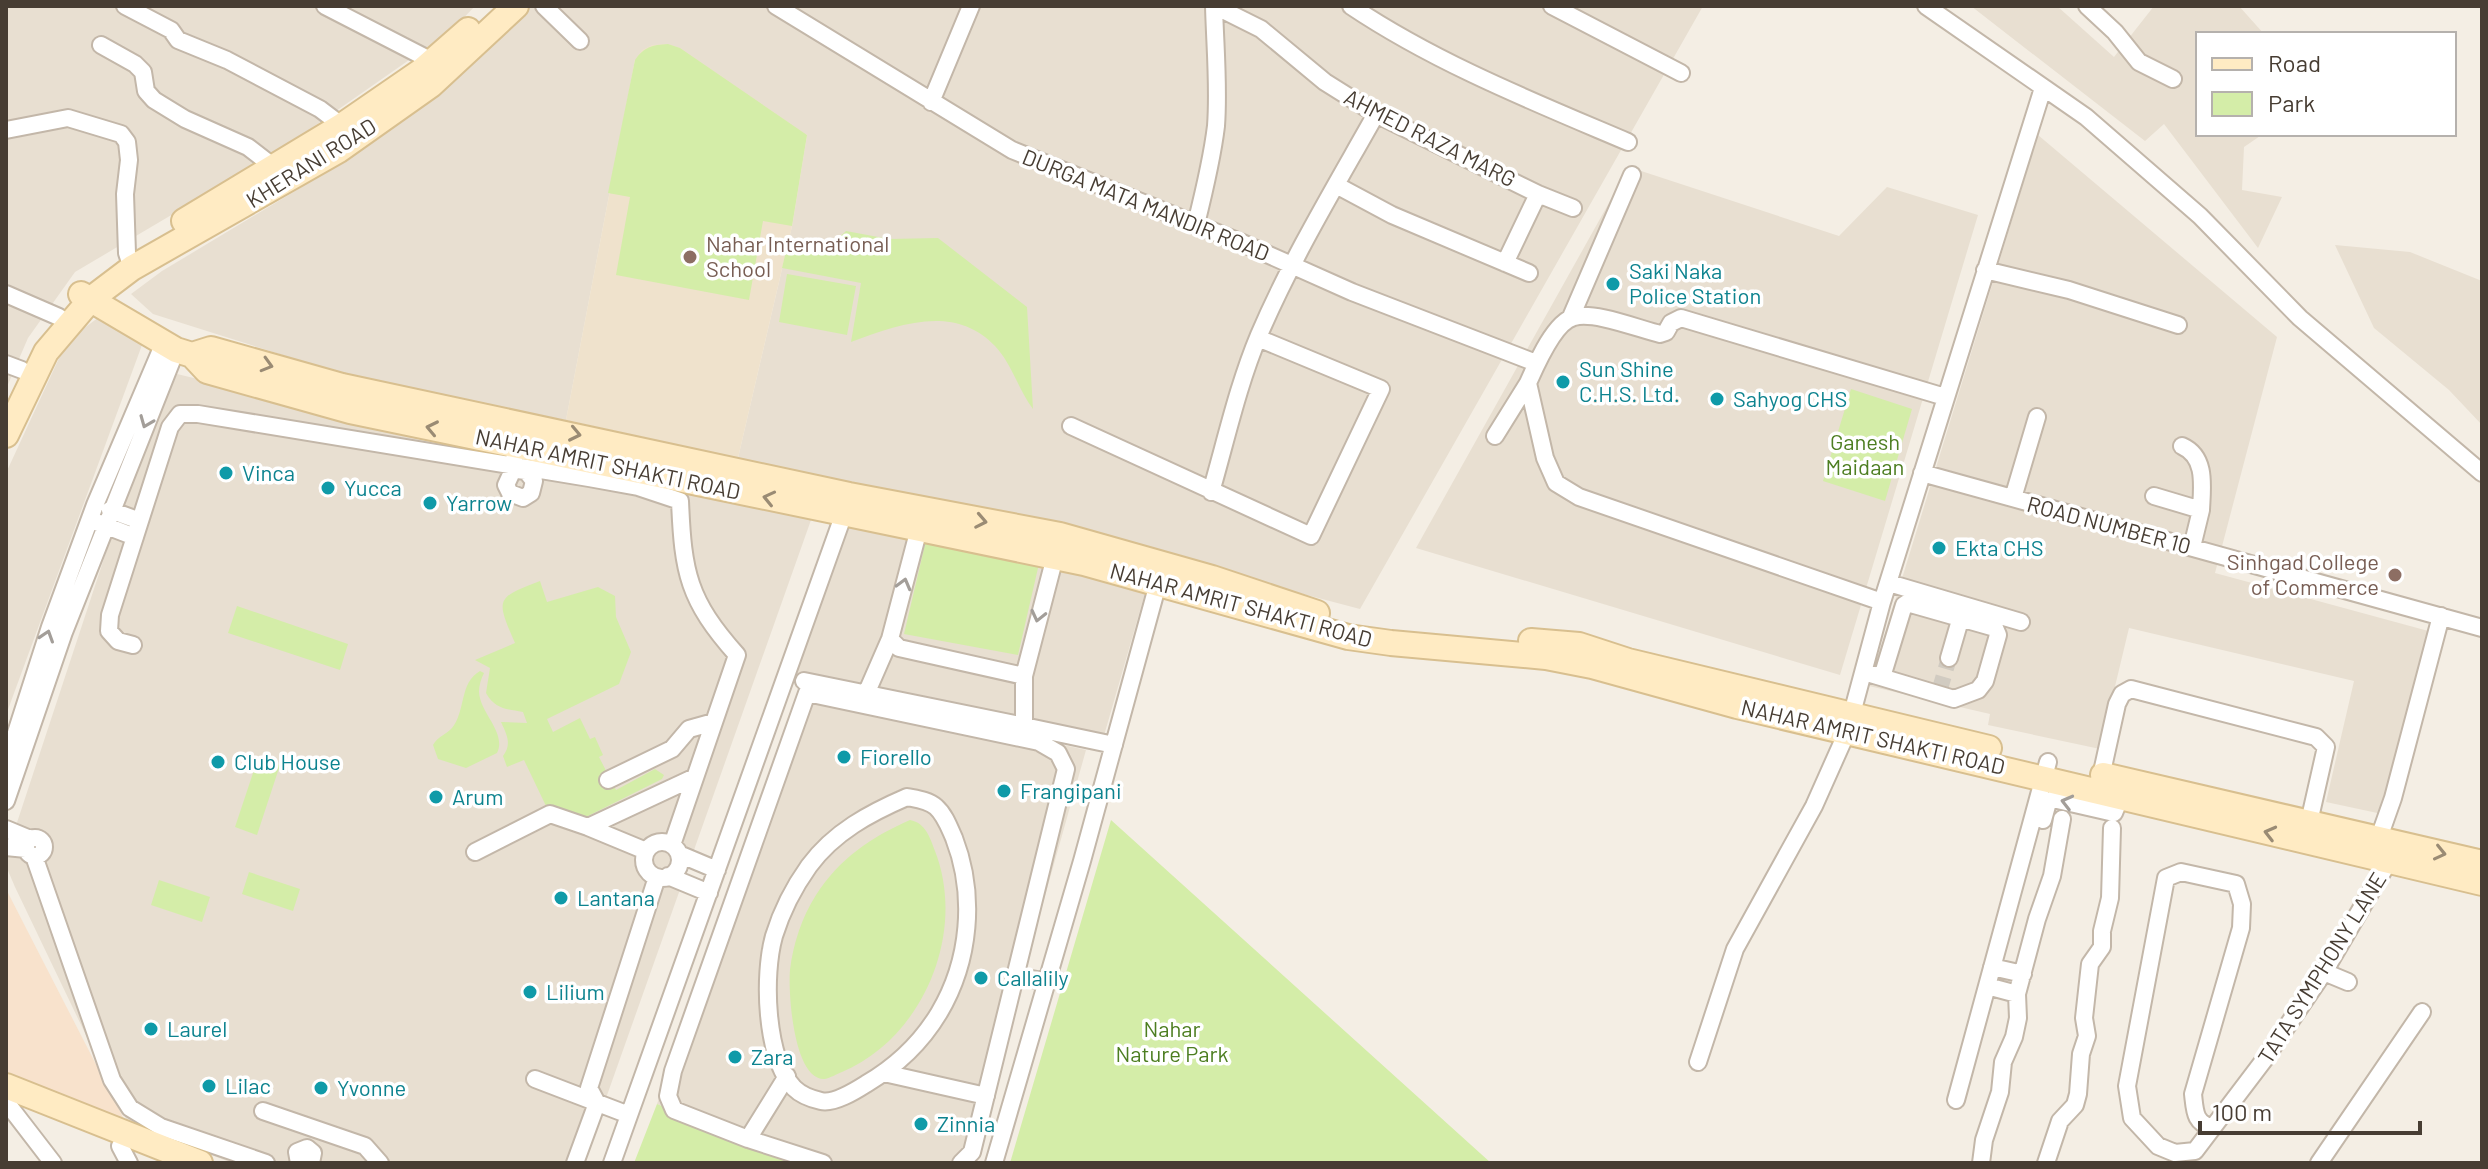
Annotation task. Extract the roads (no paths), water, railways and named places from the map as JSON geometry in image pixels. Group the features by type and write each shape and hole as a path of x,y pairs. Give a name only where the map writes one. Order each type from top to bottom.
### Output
{"street":[{"path":"125,6 171,30 178,40 227,60 320,109 349,132"},
{"path":"325,6 432,61"},
{"path":"544,6 580,41"},
{"name":"DURGA MATA MANDIR ROAD","path":"776,6 1012,150 1196,224 1374,301 1536,363"},
{"path":"931,102 971,6"},
{"path":"1196,224 1216,125 1214,6"},
{"name":"AHMED RAZA MARG","path":"1214,6 1257,27 1325,82 1376,114 1538,194 1573,208"},
{"path":"1351,6 1394,35 1523,97 1628,142"},
{"path":"1552,6 1681,73"},
{"path":"1926,6 2086,117 2200,216 2300,318 2482,473"},
{"path":"2087,6 2115,32 2139,62 2173,79"},
{"name":"KHERANI ROAD","path":"86,297 130,260 431,85 508,7"},
{"name":"KHERANI ROAD","path":"349,132 432,61 508,7"},
{"path":"101,45 135,64 143,72 146,91 154,100 185,119 248,147 282,173"},
{"path":"1698,1062 1735,949 1814,806 1850,723 1882,602 2043,88"},
{"path":"1211,492 1235,405 1258,338 1291,265 1376,114"},
{"path":"6,130 68,118 121,134 127,142 129,160 125,194 130,260"},
{"path":"1495,436 1528,383 1536,363 1559,327 1571,317 1632,175"},
{"path":"1336,185 1392,215 1529,273"},
{"path":"1505,263 1538,194"},
{"path":"1985,270 2069,290 2178,325"},
{"path":"6,294 59,317"},
{"path":"6,406 14,367 59,317 86,297"},
{"path":"86,297 177,350"},
{"path":"6,435 46,352 86,297"},
{"path":"1571,317 1587,315 1660,334 1681,318 1945,397"},
{"path":"1071,426 1311,536 1381,389 1258,338"},
{"name":"NAHAR AMRIT SHAKTI ROAD","path":"177,350 211,349 342,386 520,456 686,487 847,505"},
{"path":"7,795 64,632 97,523 110,510 177,350"},
{"path":"6,764 50,627 177,350"},
{"path":"1528,383 1545,458 1556,483 1579,497 1882,602"},
{"path":"133,645 118,641 109,631 110,615 170,427 180,414 520,456 680,501 682,546 691,587 709,624 737,655 695,777 675,850 679,865 663,877 589,1088 597,1103 575,1163"},
{"path":"2013,498 2037,417"},
{"path":"2182,446 2197,457 2203,479 2201,510 2192,547"},
{"name":"NAHAR AMRIT SHAKTI ROAD","path":"520,456 847,505 1057,546 1160,575 1348,637 1406,645 1548,650 1592,666 1739,697 2046,769 2107,787 2384,850 2482,883"},
{"name":"ROAD NUMBER 10","path":"1922,473 2482,628"},
{"path":"2154,496 2201,510"},
{"path":"612,1163 847,505"},
{"path":"110,510 138,529"},
{"path":"866,694 890,639 921,520"},
{"path":"97,523 138,529"},
{"path":"1024,726 1024,676 1057,546"},
{"path":"994,1163 1048,982 1160,575"},
{"path":"1864,672 1954,699 1978,690 1985,681 1998,635 1995,628 1963,612 1889,583"},
{"path":"1882,677 1904,605 2021,622"},
{"path":"1949,658 1963,612"},
{"name":"TATA SYMPHONY LANE","path":"2213,1128 2202,1125 2196,1117 2193,1094 2241,928 2242,904 2236,884 2181,872 2166,878 2127,1086 2132,1118 2158,1146 2175,1153 2195,1151 2213,1128 2264,1060 2324,972 2384,850 2390,805 2441,616"},
{"path":"890,639 899,648 1024,676"},
{"path":"804,681 1114,745"},
{"path":"2027,837 2035,838 2048,802 2053,799 2117,812 2107,787 2117,704 2122,694 2131,689 2323,741 2326,747 2307,832"},
{"path":"823,1163 748,1139 674,1110 668,1096 673,1071 807,693 1039,742 1058,753 1066,769 972,1152 961,1163"},
{"path":"608,780 672,749 689,729 714,722"},
{"path":"1956,1100 2046,769"},
{"path":"588,827 695,777"},
{"path":"907,797 924,800 948,822 965,877 966,933 961,961 939,1013 923,1036 884,1073 858,1089 826,1102 805,1096 794,1088 787,1076 770,1022 767,994 768,966 783,911 803,874 831,842 877,810 907,797"},
{"path":"475,852 550,814 646,851"},
{"path":"1981,1163 1984,1140 2000,1092 2003,1062 2014,1037 2018,1018 2017,994 2052,876 2062,819"},
{"path":"2046,1163 2060,1121 2075,1105 2078,1094 2081,1054 2087,1036 2084,1018 2090,964 2102,947 2102,931 2111,888 2112,828"},
{"path":"6,829 30,848 112,1080 130,1108 161,1127 266,1163"},
{"path":"646,851 660,842 675,850 713,882"},
{"path":"6,847 30,848"},
{"name":"NAHAR AMRIT SHAKTI ROAD","path":"2384,850 2482,863"},
{"path":"646,851 646,867 663,877 713,882 737,892"},
{"path":"1992,967 2023,974"},
{"path":"2324,972 2348,982"},
{"path":"1015,976 1048,982"},
{"path":"1987,986 2017,994"},
{"path":"2319,1163 2422,1012"},
{"path":"884,1073 986,1096"},
{"path":"748,1139 787,1076"},
{"path":"535,1079 629,1115"},
{"path":"6,1086 200,1163"},
{"path":"6,1101 124,1154 165,1163"},
{"path":"6,1101 53,1163"},
{"path":"263,1111 365,1146 380,1163"},
{"path":"299,1163 297,1152 307,1148 313,1153 311,1163"}],"tunnel":[{"path":"1939,692 1949,658"}],"place":[{"name":"Nahar International School","path":"690,257"},
{"name":"Saki Naka Police Station","path":"1613,284"},
{"name":"Sun Shine C.H.S. Ltd.","path":"1563,382"},
{"name":"Sahyog CHS","path":"1717,399"},
{"name":"Vinca","path":"226,473"},
{"name":"Yucca","path":"328,488"},
{"name":"Yarrow","path":"430,503"},
{"name":"Ekta CHS","path":"1939,548"},
{"name":"Sinhgad College of Commerce","path":"2395,575"},
{"name":"Fiorello","path":"844,757"},
{"name":"Club House","path":"218,762"},
{"name":"Frangipani","path":"1004,791"},
{"name":"Arum","path":"436,797"},
{"name":"Lantana","path":"561,898"},
{"name":"Callalily","path":"981,978"},
{"name":"Lilium","path":"530,992"},
{"name":"Laurel","path":"151,1029"},
{"name":"Zara","path":"735,1057"},
{"name":"Lilac","path":"209,1086"},
{"name":"Yvonne","path":"321,1088"},
{"name":"Zinnia","path":"921,1124"}],"park label":[{"name":"Ganesh Maidaan","path":"1865,454"},
{"name":"Nahar Nature Park","path":"1172,1042"}]}
